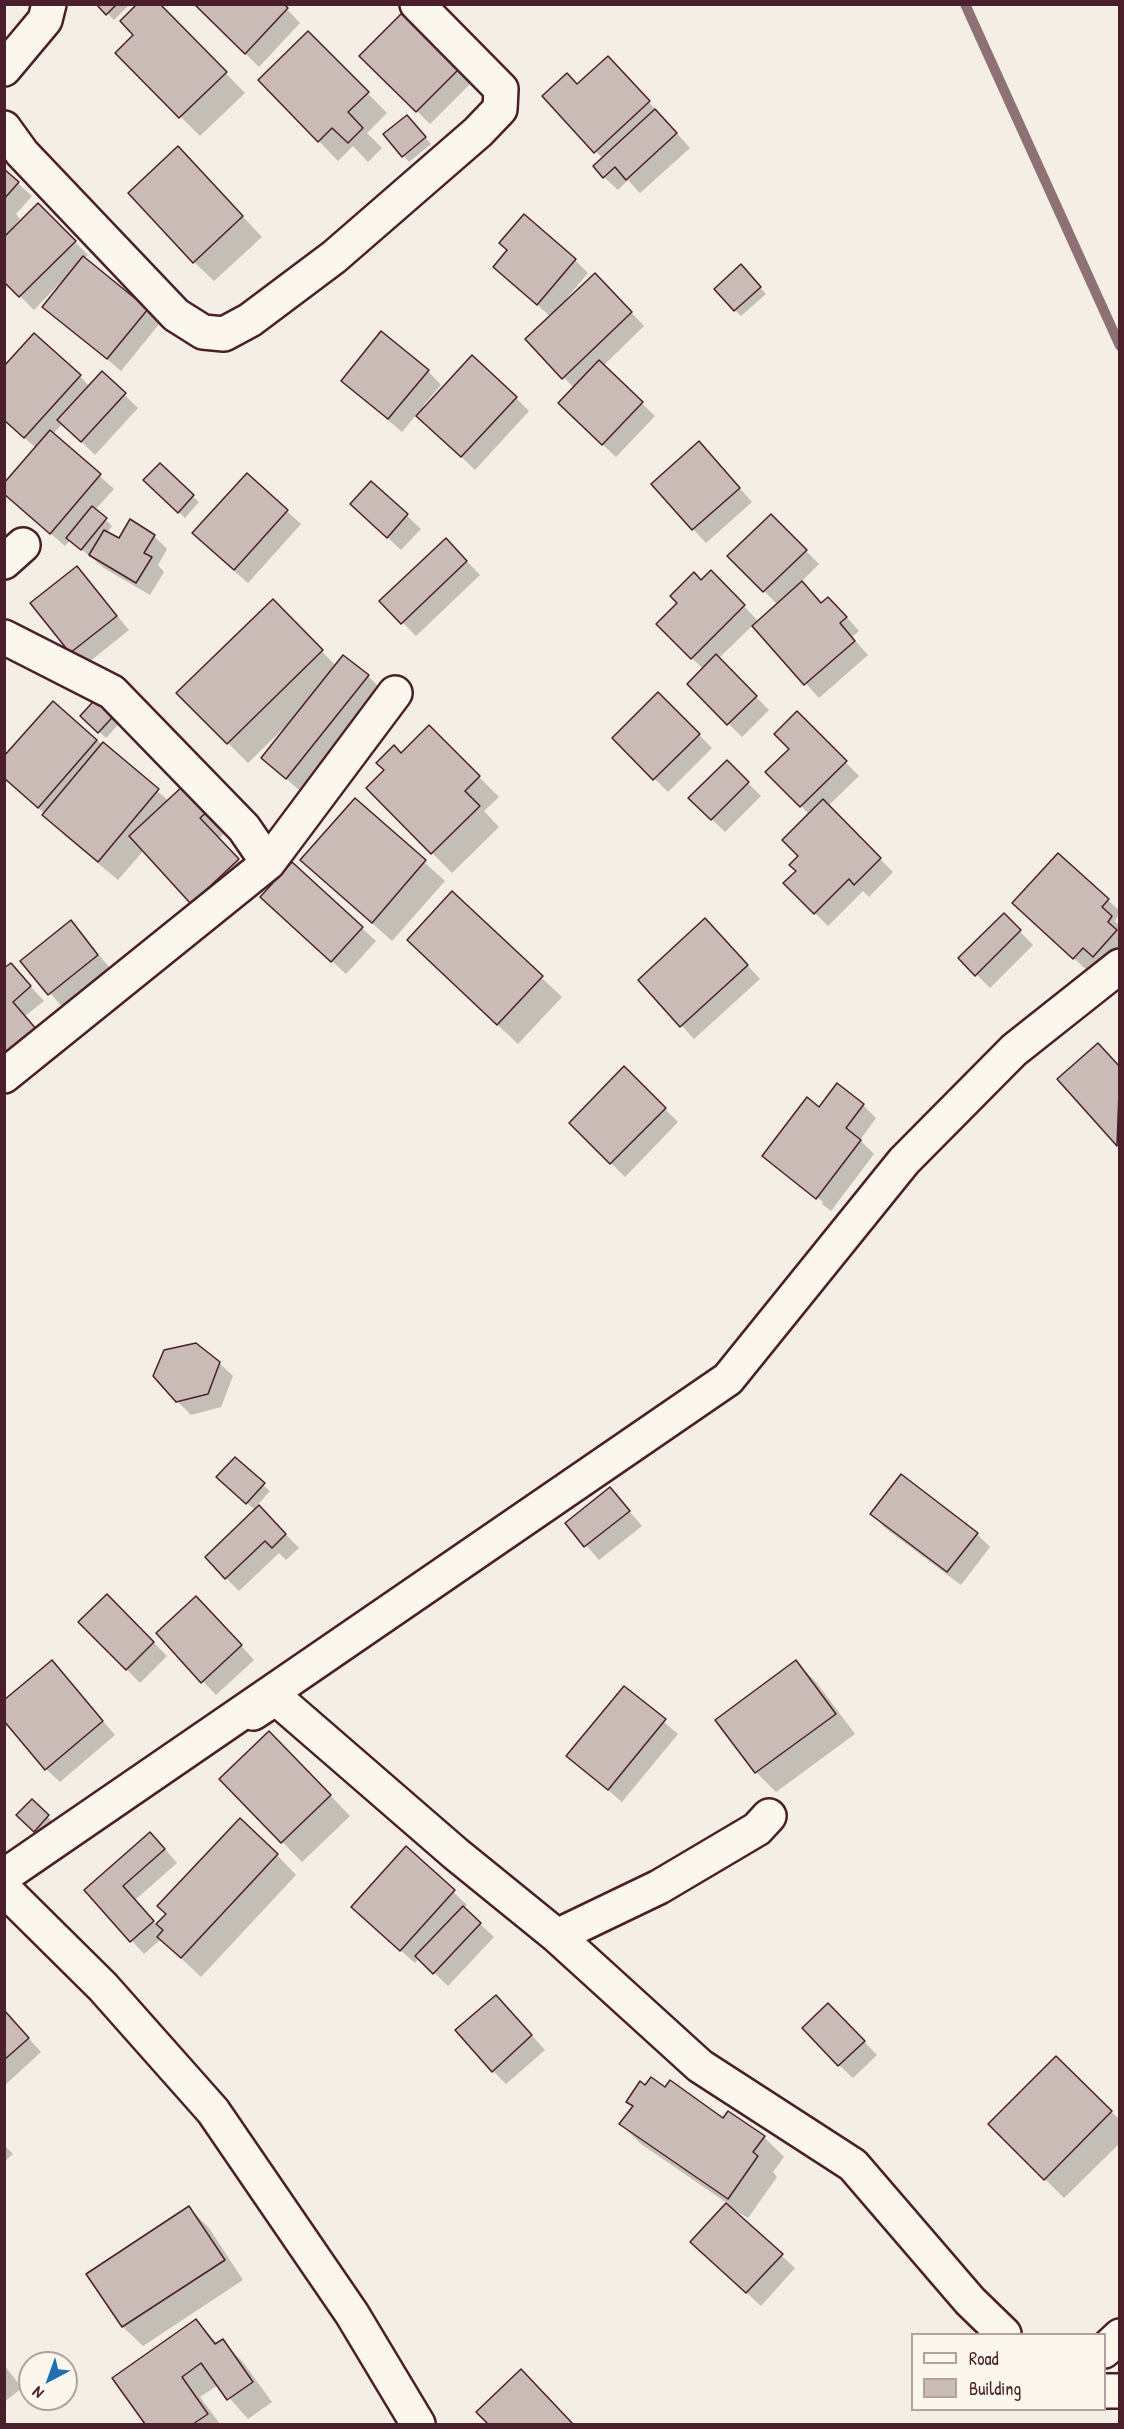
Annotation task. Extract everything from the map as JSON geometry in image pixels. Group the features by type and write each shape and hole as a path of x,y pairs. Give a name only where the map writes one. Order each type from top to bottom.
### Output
{"street":[{"path":"4,69 45,20 49,4"},
{"path":"4,128 22,153 176,315 203,332 224,334 250,320 334,257 478,132 500,109 501,89 417,4"},
{"path":"4,637 112,692 244,828 268,863"},
{"path":"4,1076 268,863 395,693"},
{"path":"4,1877 728,1378 904,1161 1014,1050 1119,966"},
{"path":"4,1877 133,1804 276,1698 456,1854 558,1936 700,2066 853,2165 970,2301 1003,2333"},
{"path":"558,1936 659,1887 757,1829 769,1816"},
{"path":"4,1889 104,1987 213,2111 351,2314 418,2424"},
{"path":"1106,2349 1119,2336"}],"building":[{"path":"96,4 117,4 106,15"},
{"path":"137,4 160,4 227,72 179,118 115,53 133,35 120,21"},
{"path":"194,4 284,4 288,8 245,54"},
{"path":"406,9 463,65 416,112 359,56"},
{"path":"308,31 369,92 348,112 363,128 348,143 332,128 318,142 258,80"},
{"path":"608,56 650,101 594,153 542,96 567,73 577,84"},
{"path":"655,109 677,133 626,180 615,167 603,178 593,166"},
{"path":"407,115 426,137 402,157 383,134"},
{"path":"178,146 243,216 193,263 128,193"},
{"path":"4,169 19,182 4,199"},
{"path":"38,203 76,241 19,297 4,282 4,237"},
{"path":"524,214 576,259 537,305 493,267 507,250 499,243"},
{"path":"83,256 148,309 107,359 42,307"},
{"path":"741,264 761,287 734,311 714,289"},
{"path":"595,273 632,312 562,379 525,339"},
{"path":"381,331 429,370 388,419 341,381"},
{"path":"34,333 81,375 24,438 4,420 4,366"},
{"path":"472,355 517,397 461,457 416,416"},
{"path":"599,360 643,402 602,445 558,403"},
{"path":"102,371 126,393 81,442 57,420"},
{"path":"50,430 101,474 50,534 4,494 4,483"},
{"path":"699,441 740,488 692,530 651,484"},
{"path":"160,463 194,495 178,513 143,480"},
{"path":"247,473 288,510 234,570 192,533"},
{"path":"371,481 408,514 387,538 350,504"},
{"path":"92,506 107,518 81,550 66,538"},
{"path":"771,514 807,550 763,592 727,556"},
{"path":"130,519 155,535 144,553 152,557 136,583 89,555 104,530 119,538"},
{"path":"446,538 467,561 401,624 379,601"},
{"path":"77,566 117,616 70,653 30,603"},
{"path":"711,570 745,605 691,659 656,624 677,603 670,596 694,572 701,580"},
{"path":"802,581 821,603 828,597 847,617 840,623 855,641 804,685 752,626"},
{"path":"273,599 323,650 227,744 176,693"},
{"path":"716,654 757,696 727,725 687,684"},
{"path":"343,655 369,675 286,779 261,758"},
{"path":"658,692 700,734 653,780 612,738"},
{"path":"101,693 120,709 98,733 80,716"},
{"path":"53,701 97,740 38,808 4,778 4,756"},
{"path":"797,711 847,761 800,807 765,772 789,749 774,734"},
{"path":"429,725 480,776 465,791 480,806 431,854 366,788 384,770 376,763 394,745 401,753"},
{"path":"103,742 159,789 98,862 42,815"},
{"path":"727,760 749,782 711,820 688,798"},
{"path":"184,785 208,811 200,818 239,859 191,904 129,836"},
{"path":"355,798 426,860 372,923 300,860"},
{"path":"823,799 881,858 854,885 849,879 814,914 783,883 796,871 789,865 798,856 782,840"},
{"path":"1058,853 1109,899 1102,907 1112,916 1108,922 1117,930 1093,957 1083,948 1073,959 1012,903"},
{"path":"292,862 363,927 331,962 260,897"},
{"path":"452,891 543,976 497,1025 407,940"},
{"path":"1004,913 1021,930 975,976 958,958"},
{"path":"705,918 748,965 680,1027 638,980"},
{"path":"71,920 98,955 48,995 20,961"},
{"path":"11,963 31,986 13,1002 37,1030 4,1057 4,968"},
{"path":"1098,1043 1120,1067 1117,1146 1057,1079"},
{"path":"624,1066 666,1108 610,1164 569,1123"},
{"path":"837,1083 864,1104 846,1128 861,1140 816,1199 762,1156 807,1097 819,1107"},
{"path":"196,1343 220,1362 208,1394 176,1402 153,1376 164,1350"},
{"path":"235,1457 265,1483 246,1504 216,1477"},
{"path":"901,1474 978,1533 947,1572 870,1514"},
{"path":"610,1487 630,1511 584,1547 565,1523"},
{"path":"259,1505 286,1534 272,1548 265,1541 225,1579 205,1557"},
{"path":"107,1594 154,1642 126,1670 78,1622"},
{"path":"196,1596 242,1645 201,1683 156,1633"},
{"path":"52,1660 103,1721 45,1770 4,1721 4,1700"},
{"path":"796,1660 836,1714 755,1773 715,1720"},
{"path":"624,1686 666,1719 608,1790 566,1756"},
{"path":"269,1731 331,1795 281,1843 219,1779"},
{"path":"32,1799 49,1815 34,1832 16,1815"},
{"path":"240,1818 278,1854 181,1958 157,1937 163,1930 156,1924 166,1914 157,1906"},
{"path":"150,1832 165,1849 123,1886 154,1921 130,1942 84,1890"},
{"path":"406,1846 455,1890 400,1951 351,1907"},
{"path":"463,1906 481,1923 433,1974 415,1956"},
{"path":"496,1995 532,2035 492,2072 455,2030"},
{"path":"828,2003 865,2041 838,2066 802,2028"},
{"path":"4,2010 29,2038 4,2060"},
{"path":"1056,2056 1112,2111 1044,2180 988,2124"},
{"path":"651,2077 665,2087 670,2080 723,2118 728,2111 765,2136 753,2152 758,2156 728,2199 619,2124 633,2106 626,2102 640,2081 645,2085"},
{"path":"726,2203 783,2254 746,2293 690,2242"},
{"path":"189,2206 225,2260 122,2327 86,2274"},
{"path":"196,2319 215,2344 223,2339 253,2382 227,2400 201,2363 182,2377 208,2414 193,2424 145,2424 112,2378"},
{"path":"521,2369 573,2424 488,2424 476,2412"}],"waterway":[{"path":"965,4 1120,346"}]}
